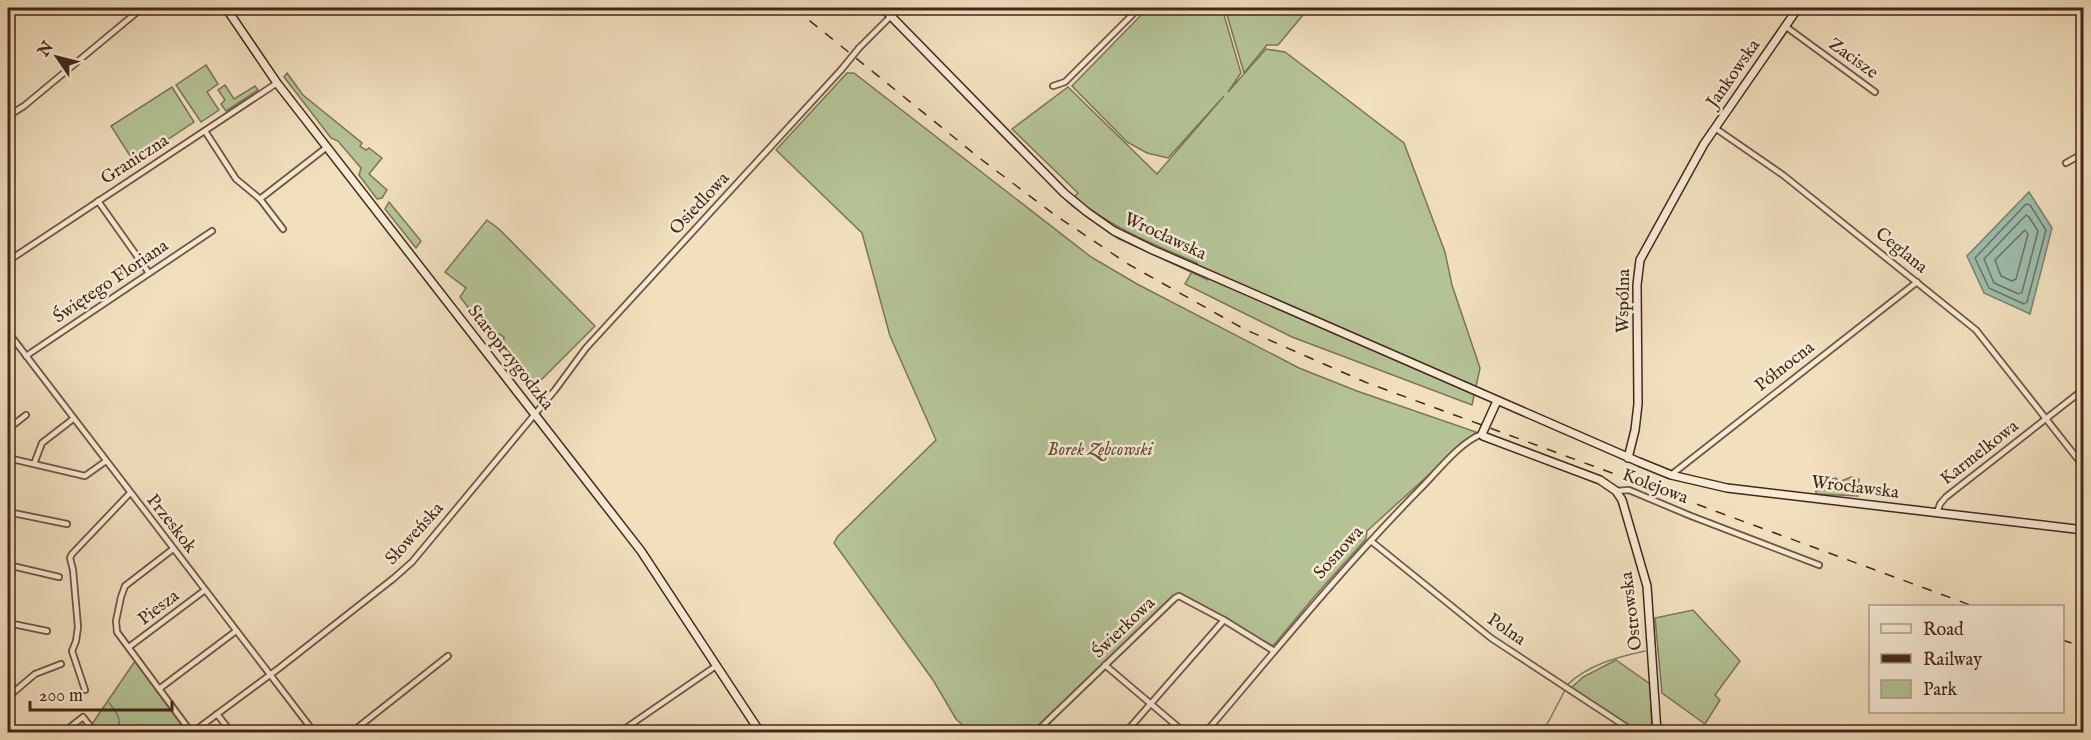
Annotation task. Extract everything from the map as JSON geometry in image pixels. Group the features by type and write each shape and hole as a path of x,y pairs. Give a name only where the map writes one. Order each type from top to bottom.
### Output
{"street":[{"path":"8,116 24,106 142,8"},
{"name":"Staroprzygodzka","path":"226,8 327,147 641,551 760,732"},
{"name":"Wrocławska","path":"883,8 1064,193 1107,226 1153,250 1628,458 1671,475 1727,488 2084,530"},
{"path":"1053,86 1065,82 1139,8"},
{"name":"Jankowska","path":"1715,128 1798,8"},
{"name":"Osiedlowa","path":"534,414 586,348 841,70 858,48 891,16"},
{"name":"Zacisze","path":"1785,26 1875,92"},
{"name":"Graniczna","path":"8,261 278,82"},
{"name":"Ceglana","path":"1715,128 1783,175 1976,330 2084,467"},
{"name":"Wspólna","path":"1628,458 1638,404 1638,266 1692,164 1715,128"},
{"path":"205,130 237,179 260,199 283,229"},
{"path":"260,199 327,147"},
{"path":"2066,163 2084,153"},
{"path":"98,201 149,273"},
{"name":"Świętego Floriana","path":"26,356 212,231"},
{"name":"Północna","path":"1671,475 1917,282"},
{"name":"Przeskok","path":"8,332 314,732"},
{"path":"2046,419 2084,389"},
{"name":"Sosnowa","path":"1206,732 1335,579 1371,540 1452,457 1474,437 1482,434 1497,401"},
{"name":"Słoweńska","path":"192,732 270,675 412,562 534,414"},
{"path":"8,429 26,415"},
{"path":"34,464 42,443 74,419"},
{"name":"Karmelkowa","path":"1937,513 1946,497 2046,419"},
{"name":"Kolejowa","path":"1482,434 1600,480 1616,491 1629,490 1819,565"},
{"path":"8,458 85,476 106,461"},
{"name":"Ostrowska","path":"1616,491 1624,506 1647,586 1657,732"},
{"path":"85,690 72,651 78,627 70,558 130,493"},
{"path":"8,512 67,524"},
{"name":"Polna","path":"1371,540 1491,638 1634,732"},
{"name":"Piesza","path":"173,549 123,589 116,627 117,632 192,732"},
{"path":"8,565 59,577"},
{"name":"Piesza","path":"129,647 205,590"},
{"name":"Świerkowa","path":"1036,732 1179,596 1274,651"},
{"path":"1126,732 1224,620"},
{"path":"8,623 47,631"},
{"path":"159,689 236,631"},
{"path":"352,732 448,656"},
{"path":"8,697 35,674 61,664"},
{"path":"1105,665 1184,732"},
{"path":"620,732 716,666"},
{"path":"217,714 231,732"},
{"path":"64,732 83,717 93,730"}],"green space":[{"path":"1148,8 1222,8 1241,73 1228,92 1266,49 1285,52 1404,143 1445,252 1452,285 1480,368 1472,405 1292,337 1185,284 1197,263 1133,234 1088,208 1074,197 1078,193 1012,129 1068,87 1157,174 1224,96 1168,158 1147,153 1127,142 1072,86"},
{"path":"1225,8 1309,8 1278,45 1267,45 1244,73"},
{"path":"206,65 218,84 207,92 219,110 201,122 176,85"},
{"path":"287,73 303,95 362,143 360,146 366,150 369,148 382,158 369,174 387,190 382,198 377,199 359,175 361,168 338,141 331,138 284,77"},
{"name":"Borek Zębcowski","path":"847,73 854,73 1091,257 1137,284 1299,368 1357,391 1476,432 1367,531 1366,539 1273,646 1178,593 1033,732 970,732 956,719 933,680 834,543 838,536 936,440 890,336 862,233 776,150"},
{"path":"225,85 234,99 255,86 258,90 226,111 221,104 225,100 218,90"},
{"path":"172,87 194,122 134,162 111,126"},
{"path":"389,202 421,241 416,248 385,209"},
{"path":"487,220 499,229 595,326 531,390 502,350 504,337 479,321 460,297 466,288 445,272"},
{"path":"1851,477 1859,479 1858,496 1816,494 1816,491 1832,479 1836,478 1839,482"},
{"path":"1693,610 1740,661 1715,695 1720,700 1705,724 1662,693 1655,618"},
{"path":"1616,660 1650,684 1652,732 1636,732 1571,688 1583,677"},
{"path":"135,661 187,732 100,732 92,724"}],"water":[{"path":"2029,192 2052,228 2030,314 1984,293 1967,256"}],"waterway":[{"path":"894,25 900,31"},
{"path":"906,37 913,44"},
{"path":"919,50 924,55"},
{"path":"930,61 937,68"},
{"path":"944,76 950,82"},
{"path":"954,87 963,95"},
{"path":"969,102 975,107"},
{"path":"984,117 992,125"},
{"path":"996,129 1000,133"},
{"path":"1004,137 1014,147"},
{"path":"1017,150 1020,154"},
{"path":"1024,157 1032,166"},
{"path":"1036,170 1072,206 1117,238 1208,280"},
{"path":"1567,685 1594,667 1645,651"},
{"path":"1543,732 1565,690"},
{"path":"109,703 119,721 116,732"}],"railway":[{"path":"794,8 982,160 1055,215 1128,264 1244,329 1365,382 1970,605"},
{"path":"2064,641 2084,647"}]}
